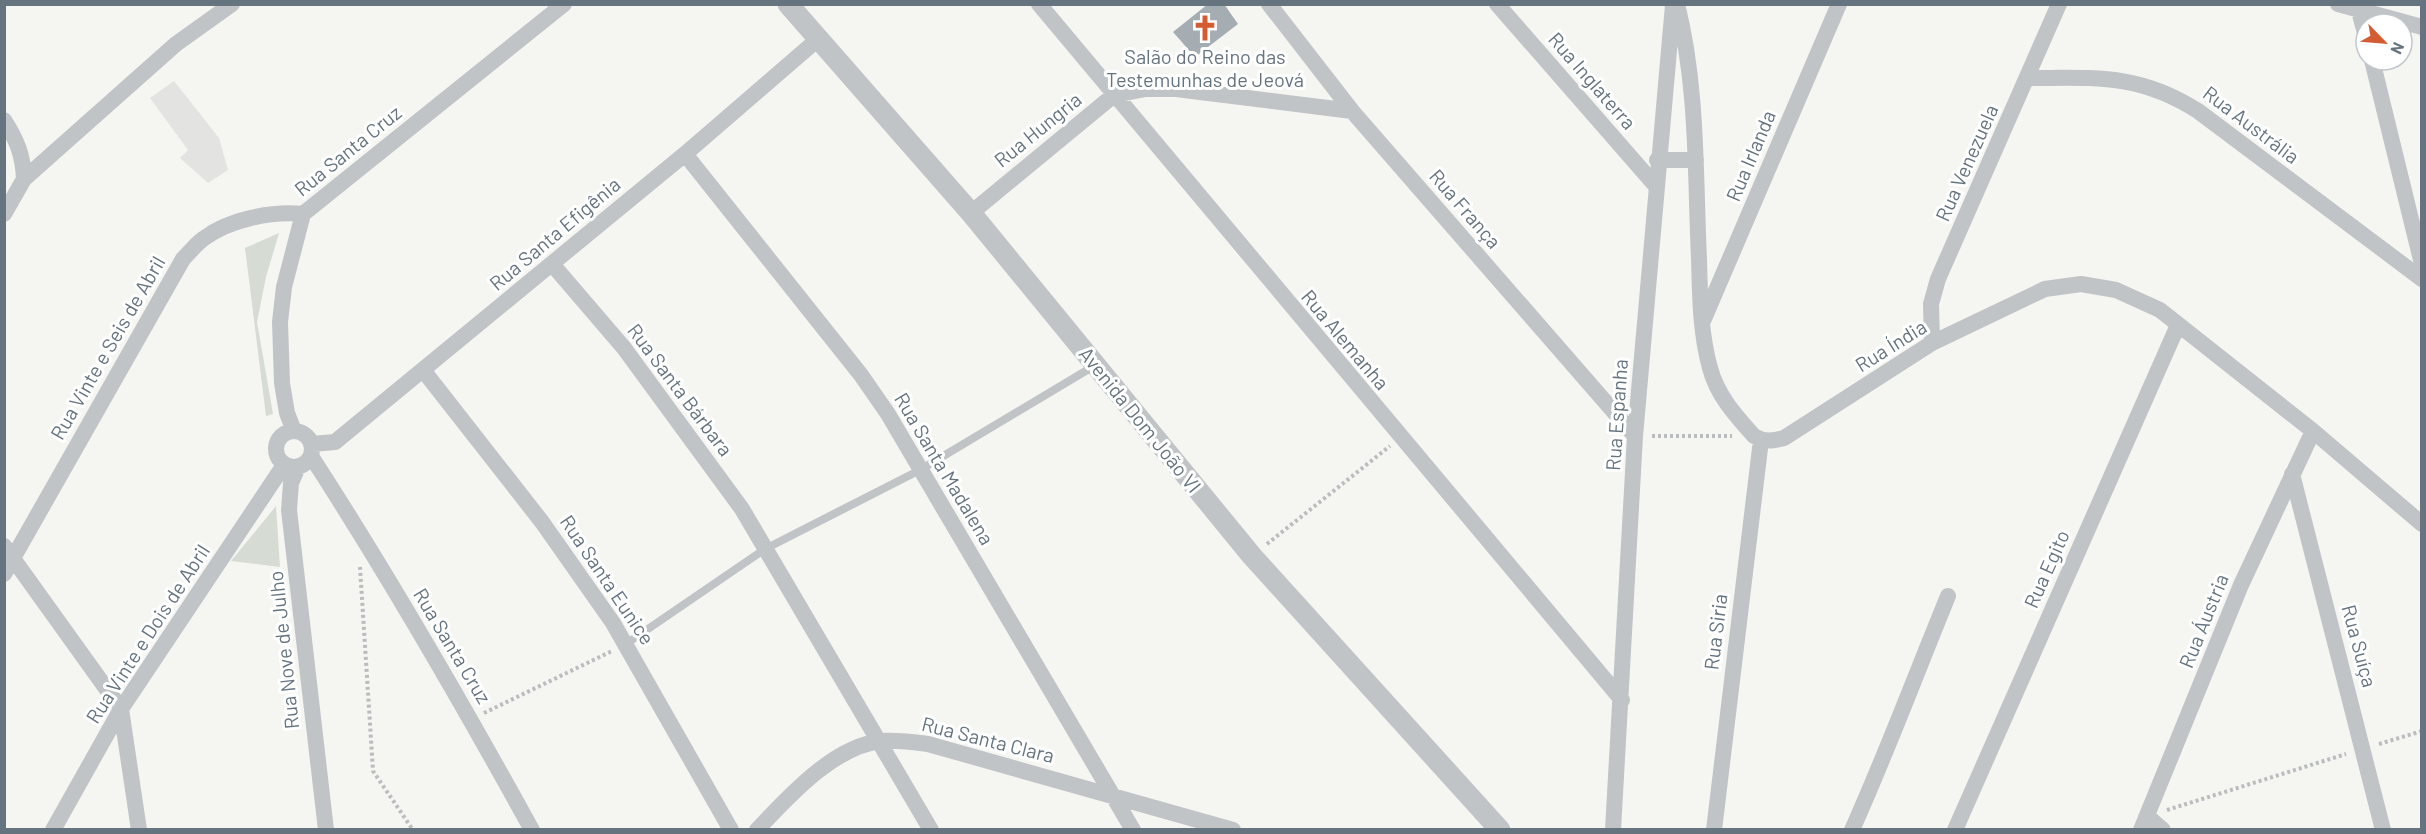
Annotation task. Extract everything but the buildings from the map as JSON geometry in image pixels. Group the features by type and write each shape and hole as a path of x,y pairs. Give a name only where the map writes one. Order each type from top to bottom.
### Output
{"street":[{"path":"4,214 24,179 176,44 232,4"},
{"name":"Rua Santa Cruz","path":"294,431 286,413 282,383 280,322 284,287 303,214 564,4"},
{"name":"Avenida Dom João VI","path":"788,4 817,40 971,213 1252,556 1500,830"},
{"name":"Rua Alemanha","path":"1039,4 1400,438 1622,700"},
{"name":"Rua França","path":"1269,4 1352,111 1635,436"},
{"name":"Rua Inglaterra","path":"1497,4 1656,185"},
{"path":"1675,4 1688,62 1696,160 1702,324 1710,368 1720,395 1757,438"},
{"name":"Rua Espanha","path":"1613,830 1635,436 1658,160 1675,4"},
{"name":"Rua Irlanda","path":"1702,324 1839,4"},
{"name":"Rua Venezuela","path":"1932,343 1931,304 1938,279 2059,4"},
{"path":"2338,4 2421,27"},
{"name":"Rua Santa Efigênia","path":"311,450 335,442 685,154 817,40"},
{"path":"2375,72 2421,264"},
{"name":"Rua Austrália","path":"2028,78 2122,80 2173,95 2198,111 2421,279"},
{"name":"Rua Hungria","path":"971,213 1114,95 1146,89 1176,89 1352,111"},
{"path":"4,120 18,142 23,159 24,179"},
{"name":"Rua Santa Madalena","path":"685,154 861,375 920,470 1133,830"},
{"path":"1658,160 1696,160"},
{"name":"Rua Vinte e Seis de Abril","path":"4,574 9,552 183,259 204,238 266,213 303,214"},
{"name":"Rua Santa Bárbara","path":"552,264 631,357 719,476 880,741 931,830"},
{"name":"Rua Índia","path":"1757,438 1773,441 1794,433 1932,343 2044,289 2081,284 2116,290 2160,310 2313,431 2421,524"},
{"name":"Rua Egito","path":"1954,830 2178,326"},
{"name":"Rua Santa Eunice","path":"423,370 543,522 626,644 730,830"},
{"path":"294,431 305,434 311,450 303,465 291,466 277,456 276,444 283,435 294,431"},
{"name":"Rua Áustria","path":"2144,823 2241,585 2313,431"},
{"name":"Rua Siria","path":"1713,830 1757,438"},
{"name":"Rua Santa Cruz","path":"311,450 471,720 532,830"},
{"name":"Rua Vinte e Dois de Abril","path":"53,830 121,709 291,466"},
{"name":"Rua Nove de Julho","path":"291,466 289,510 326,830"},
{"name":"Rua Suíça","path":"2292,474 2364,748 2383,830"},
{"path":"9,552 121,709 139,830"},
{"path":"1852,830 1892,741 1919,664 1948,596"},
{"name":"Rua Santa Clara","path":"757,830 791,795 823,768 856,748 880,741 928,744 1112,794 1233,830"},
{"path":"2144,823 2163,830"}],"lane":[{"path":"626,644 765,549 920,470 1095,366"}],"path":[{"path":"1635,436 1757,438"},
{"path":"1252,556 1400,438"},
{"path":"359,562 373,771 413,830"},
{"path":"471,720 626,644"},
{"path":"2144,823 2364,748 2421,731"}],"shaded area":[{"path":"174,81 219,138 228,170 208,183 180,158 188,150 150,98"},
{"path":"279,233 266,277 257,322 273,414 266,416 245,248"},
{"path":"276,506 280,567 231,561"}],"place":[{"name":"Salão do Reino das Testemunhas de Jeová","path":"1205,28"}]}
